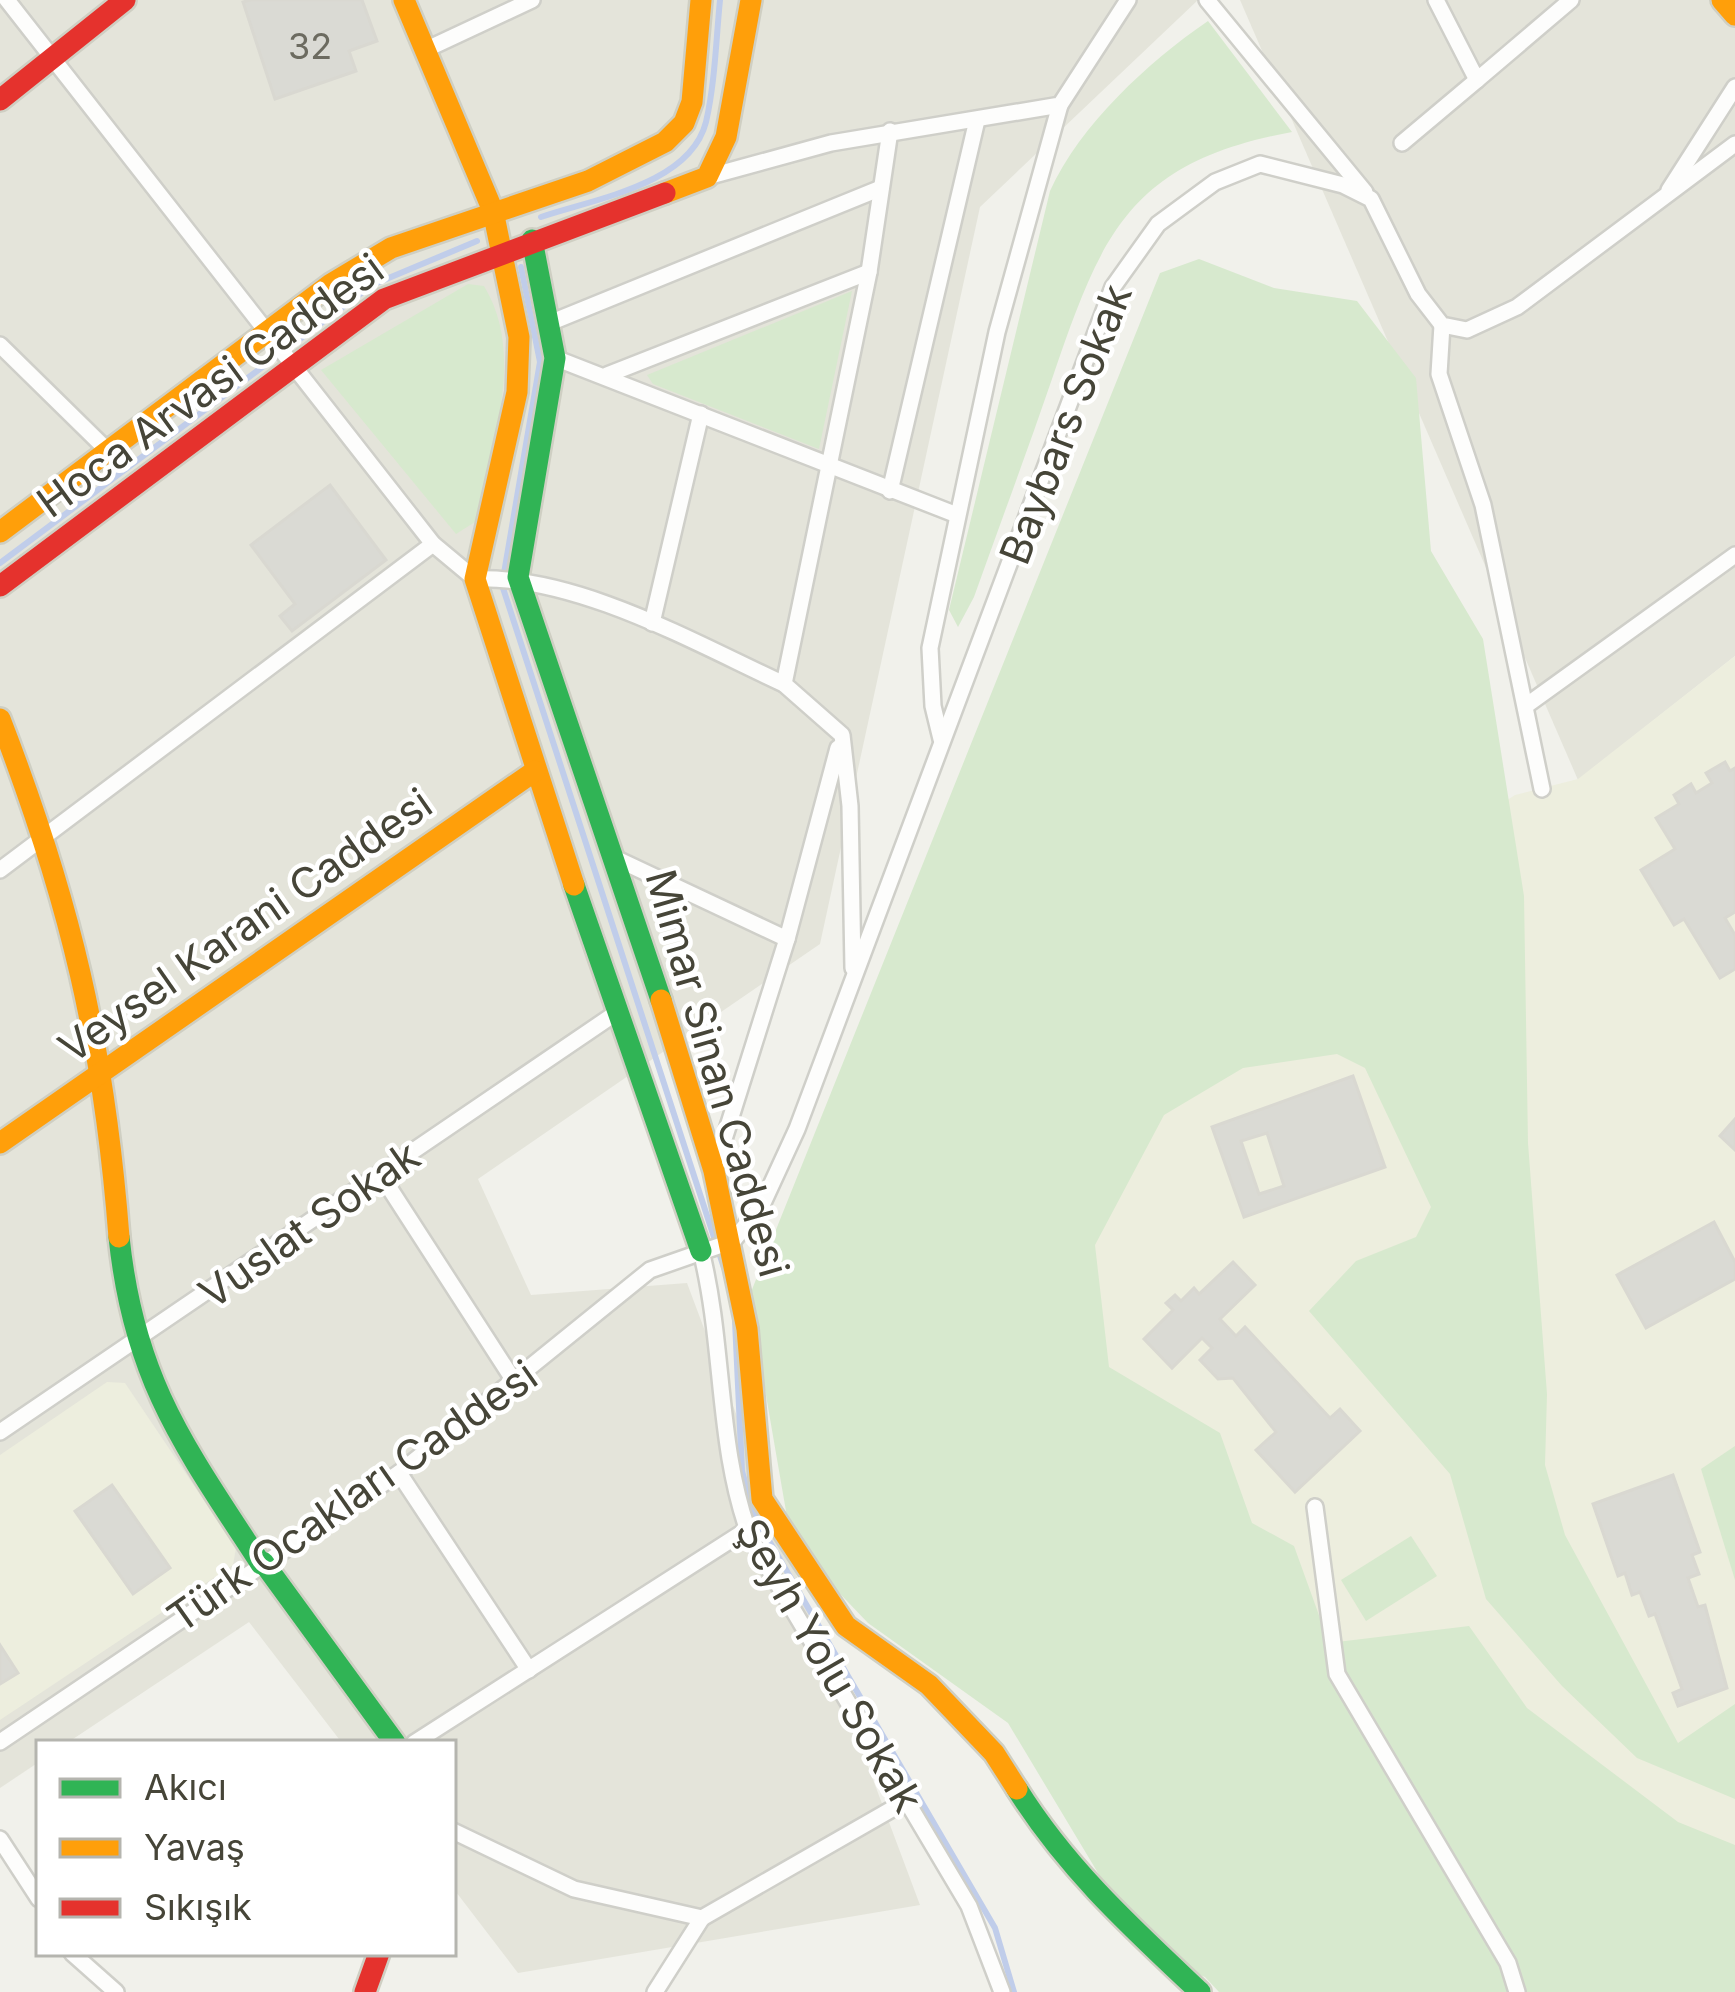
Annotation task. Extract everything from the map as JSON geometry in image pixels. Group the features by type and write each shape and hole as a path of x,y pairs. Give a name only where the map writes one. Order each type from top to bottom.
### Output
{"street":[{"path":"7,0 49,60 433,544 475,579 518,577 652,623 784,684 842,735 854,977"},
{"path":"0,100 125,0"},
{"path":"404,0 493,211 519,337 517,392 475,579"},
{"path":"425,50 532,0"},
{"path":"0,532 266,333 392,248 624,165 684,123 692,102 701,0"},
{"path":"707,177 726,137 752,0"},
{"path":"942,742 933,706 930,648 997,332 1060,105 1128,0"},
{"path":"1207,0 1371,200 1418,294 1442,325 1467,330 1517,307 1735,144"},
{"path":"1436,0 1477,80"},
{"path":"1402,143 1571,0"},
{"path":"1722,0 1735,15"},
{"path":"1664,198 1735,87"},
{"path":"707,177 890,131 1060,105"},
{"path":"890,490 977,120"},
{"path":"784,684 868,272 890,131"},
{"name":"Baybars Sokak","path":"733,1241 762,1205 780,1167 1113,287 1158,224 1215,182 1260,164 1343,185 1371,200"},
{"name":"Hoca Arvasi Caddesi","path":"0,586 384,299 707,177"},
{"path":"547,324 881,188"},
{"name":"Mimar Sinan Caddesi","path":"532,240 555,358 518,577 616,859 733,1241 747,1329 762,1498 803,1568 846,1626 929,1684 994,1753 1051,1843 1098,1897 1200,1992"},
{"path":"607,375 868,272"},
{"path":"1442,325 1439,374 1483,505 1542,789"},
{"path":"0,345 108,452"},
{"path":"555,358 957,515"},
{"path":"652,623 701,414"},
{"path":"0,870 433,544"},
{"path":"1527,705 1735,555"},
{"name":"Mimar Sinan Caddesi","path":"475,579 616,1012 701,1251"},
{"path":"0,719 42,838 104,1071 112,1201 136,1343 158,1398 262,1563 393,1740"},
{"path":"714,1171 788,939 842,735"},
{"name":"Veysel Karani Caddesi","path":"0,1143 535,771"},
{"path":"616,859 788,939"},
{"name":"Vuslat Sokak","path":"0,1432 616,1012"},
{"path":"381,1175 516,1384"},
{"name":"Türk Ocakları Caddesi","path":"0,1742 399,1473 516,1384 650,1270 733,1241"},
{"name":"Şeyh Yolu Sokak","path":"701,1251 718,1318 733,1489 748,1529 969,1906 1002,1992"},
{"path":"399,1473 529,1670"},
{"path":"1315,1508 1337,1674 1508,1963 1517,1992"},
{"path":"419,1740 748,1529"},
{"path":"655,1992 702,1918 906,1801"},
{"path":"456,1832 574,1889 702,1918"},
{"path":"0,1839 36,1895"},
{"path":"75,1956 116,1992"},
{"path":"365,1992 378,1956"}],"shaded area":[{"path":"0,0 1198,0 980,207 820,944 478,1179 531,1295 687,1283 920,1905 518,1973 456,1892 456,1740 340,1740 249,1622 72,1740 36,1740 36,1764 0,1788"},
{"path":"1240,0 1735,0 1735,656 1578,780"},
{"path":"1735,656 1735,1857 1114,1564 964,1153 1515,795 1578,779"},
{"path":"107,1382 125,1383 236,1548 233,1565 0,1720 0,1455"}],"green space":[{"path":"1208,21 1292,132 1237,145 1192,163 1157,186 1129,213 1106,246 1070,329 974,597 958,627 949,610 1050,191 1097,119 1162,56"},
{"path":"1199,259 1274,288 1357,301 1416,378 1431,551 1483,639 1524,896 1528,1143 1547,1394 1545,1465 1565,1535 1678,1743 1735,1704 1735,1799 1637,1758 1562,1686 1486,1599 1450,1474 1309,1311 1356,1261 1416,1237 1431,1207 1365,1068 1337,1054 1243,1068 1164,1115 1095,1245 1109,1367 1220,1433 1252,1523 1294,1546 1329,1643 1469,1626 1527,1708 1678,1822 1735,1845 1735,1992 1219,1992 1205,1977 1146,1953 1008,1723 868,1623 824,1577 787,1517 749,1297 1160,273"},
{"path":"468,284 484,286 497,313 504,372 496,433 475,522 456,534 321,370"},
{"path":"852,291 819,449 653,384 647,375"},
{"path":"1735,1446 1735,1580 1701,1469"},
{"path":"1411,1536 1437,1576 1366,1621 1341,1580"}],"building":[{"path":"362,0 377,41 349,51 356,71 275,99 243,2"},
{"path":"330,485 386,560 292,631 280,616 295,604 251,545"},
{"path":"1725,762 1730,771 1735,768 1735,912 1725,918 1735,935 1735,969 1720,978 1684,919 1674,925 1641,870 1675,849 1656,818 1679,804 1674,795 1691,784 1696,793 1712,783 1706,773"},
{"path":"1353,1076 1385,1167 1244,1217 1212,1127","holes":["1267,1133 1284,1186 1259,1194 1241,1141"]},
{"path":"1735,1119 1735,1150 1720,1136"},
{"path":"1714,1222 1735,1262 1735,1279 1646,1328 1617,1275"},
{"path":"1233,1262 1255,1285 1220,1319 1236,1336 1245,1327 1330,1418 1340,1409 1360,1431 1295,1492 1256,1450 1276,1432 1233,1378 1218,1379 1200,1360 1212,1348 1202,1338 1172,1368 1144,1339 1173,1310 1166,1303 1175,1295 1181,1301 1194,1288 1199,1294"},
{"path":"1673,1475 1700,1552 1692,1555 1699,1574 1688,1578 1698,1607 1705,1605 1727,1688 1678,1706 1673,1693 1682,1689 1655,1614 1649,1616 1640,1592 1632,1595 1625,1573 1618,1576 1593,1504"},
{"path":"112,1485 170,1568 133,1594 75,1511"},
{"path":"0,1645 18,1673 0,1684"}],"waterway":[{"path":"541,217 637,186 681,161 696,143 709,107 720,0"},
{"path":"0,563 372,285 477,241"},
{"path":"521,267 540,362 502,585 724,1268"},
{"path":"735,1321 742,1471 754,1515 995,1928 1014,1992"}],"traffic: fast":[{"path":"532,240 555,358 518,577 661,1000"},
{"path":"574,885 701,1251"},
{"path":"119,1237 126,1288 150,1373 187,1447 261,1564"},
{"path":"263,1562 393,1740"},
{"path":"1017,1789 1079,1872 1200,1992"}],"traffic: slow":[{"path":"404,0 493,211 519,337 517,392 475,579 574,885"},
{"path":"0,532 331,284 391,248 588,181 665,142 684,123 692,102 701,0"},
{"path":"665,193 707,177 726,137 751,0"},
{"path":"1722,0 1735,15"},
{"path":"0,719 46,849 80,974 104,1100 119,1237"},
{"path":"0,1143 535,771"},
{"path":"661,1000 714,1171 747,1329 762,1499 846,1626 929,1685 994,1753 1017,1789"}],"traffic: jam":[{"path":"0,100 125,0"},
{"path":"0,586 384,299 665,193"},
{"path":"365,1992 378,1956"}]}
